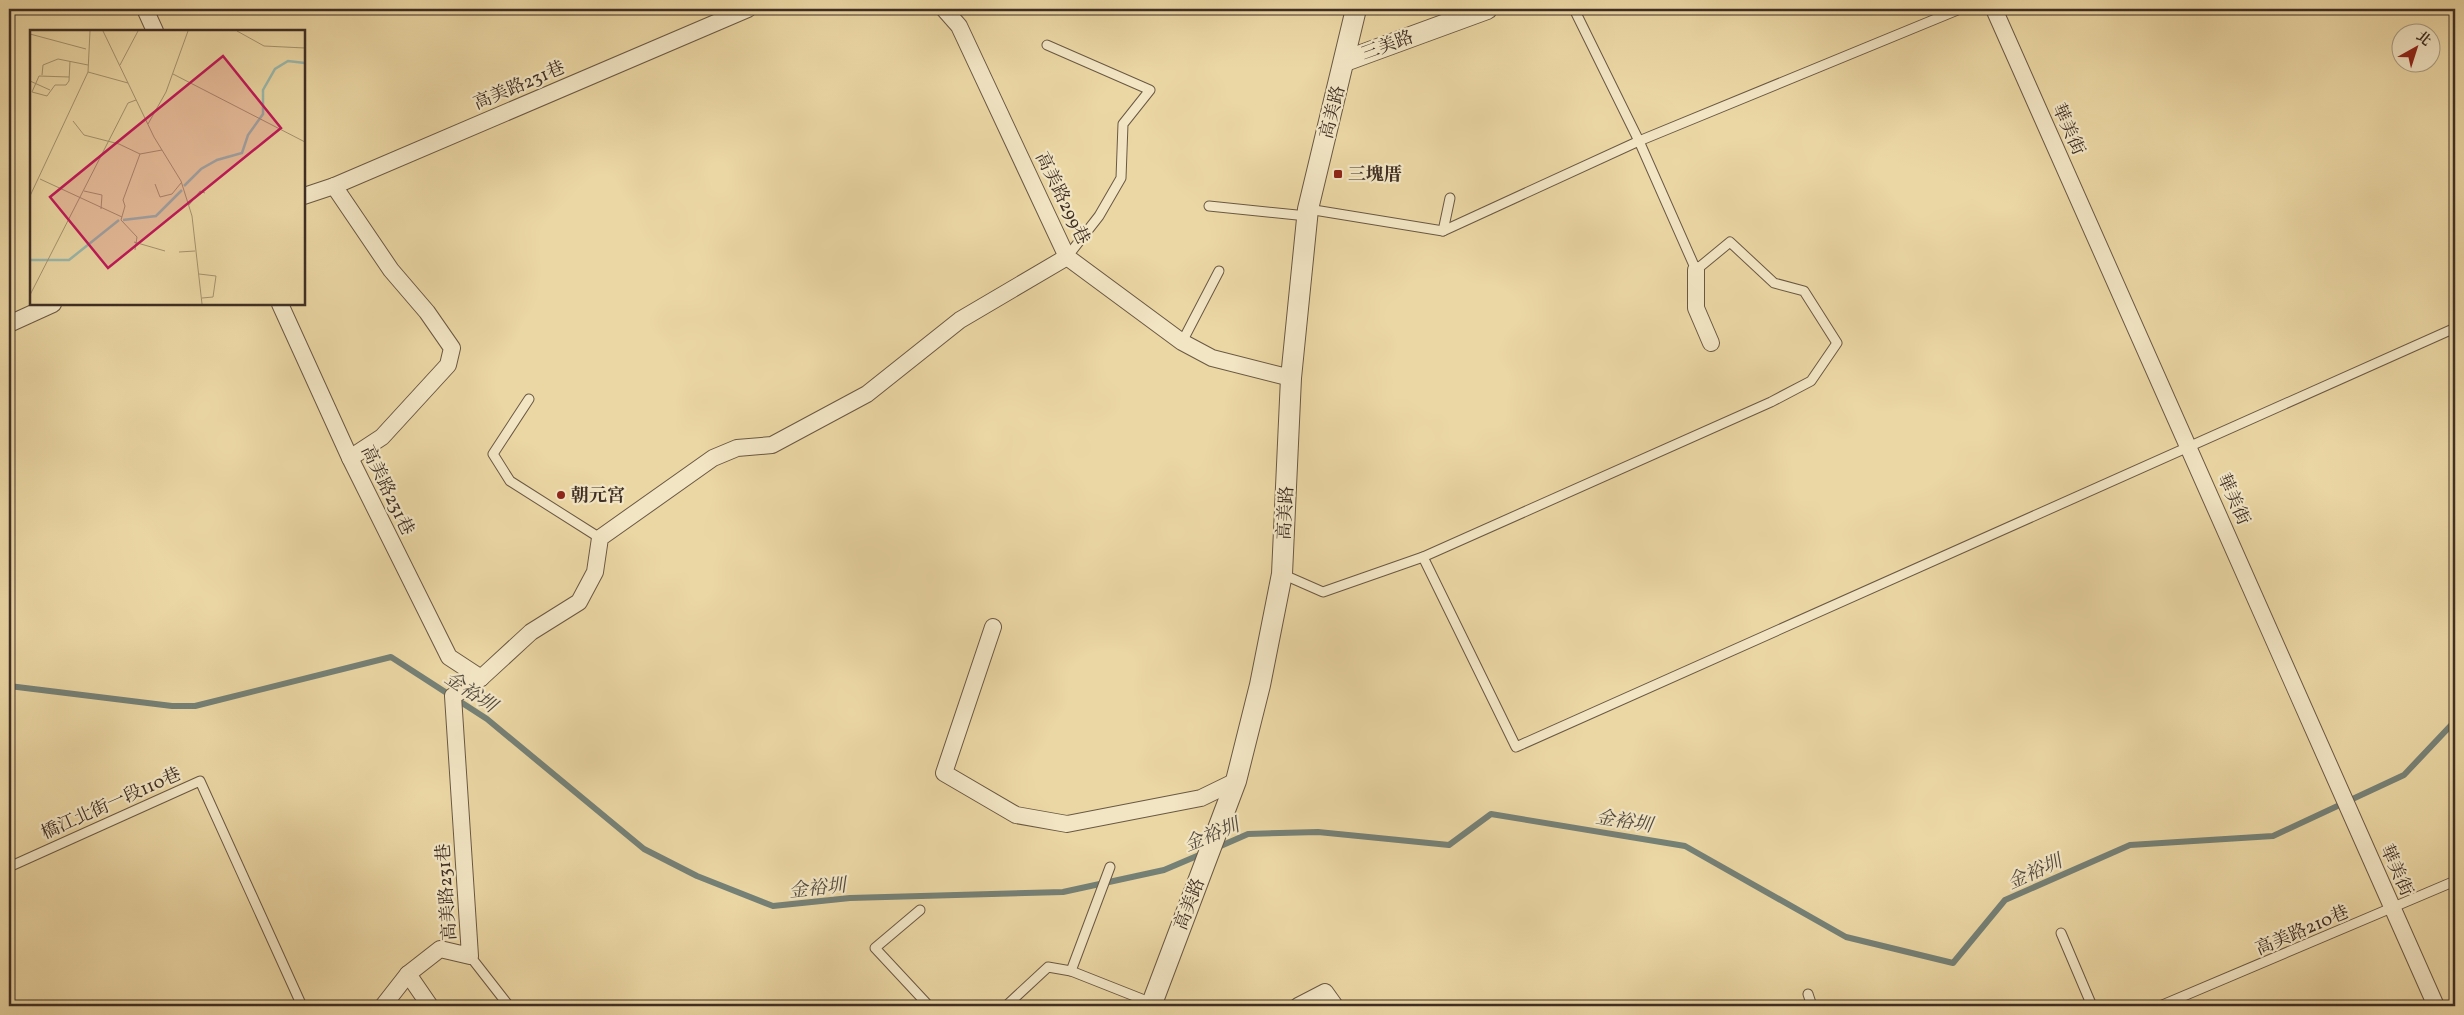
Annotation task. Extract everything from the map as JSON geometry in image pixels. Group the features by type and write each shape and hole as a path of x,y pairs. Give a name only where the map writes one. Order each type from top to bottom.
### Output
{"street":[{"path":"145,9 155,30"},
{"name":"高美路231巷","path":"305,196 334,186 748,9"},
{"name":"高美路299巷","path":"944,9 959,26 1067,257 1182,342 1212,358 1291,378"},
{"name":"高美路","path":"1151,1005 1236,781 1260,685 1282,574 1291,378 1308,212 1356,9"},
{"name":"三美路","path":"1345,61 1487,9"},
{"name":"華美街","path":"1994,9 2436,1006"},
{"path":"334,186 391,270 427,312 452,348 448,365 382,437 350,458"},
{"path":"600,538 713,458 737,448 772,446 867,394 960,320 1067,257"},
{"path":"1696,270 1696,308 1711,343"},
{"path":"9,324 51,305"},
{"name":"高美路231巷","path":"280,305 350,458 449,657 481,678"},
{"name":"高美路231巷","path":"383,1006 408,974 440,949 470,956 453,696 481,678 531,632 579,602 595,572 600,538"},
{"path":"993,627 944,773 1016,815 1067,824 1201,798 1236,781"},
{"path":"408,974 430,1006"},
{"path":"1298,1006 1325,992 1335,1006"}],"lane":[{"path":"1282,574 1323,592 1423,557 1771,402 1812,381 1837,343 1804,291 1774,283 1730,242 1696,270 1639,141 1574,9"},
{"path":"1209,206 1308,212 1443,231 1639,141 1960,9"},
{"path":"1047,45 1150,90 1124,124 1121,178 1099,216 1067,257"},
{"path":"1443,231 1450,198"},
{"path":"1182,342 1219,271"},
{"path":"1423,557 1516,747 2455,328"},
{"path":"529,399 493,454 510,481 600,538"},
{"name":"橋江北街一段110巷","path":"9,867 200,781 302,1006"},
{"path":"1071,971 1110,867"},
{"name":"高美路210巷","path":"2160,1006 2393,909 2455,881"},
{"path":"920,910 875,948 929,1006"},
{"path":"2061,933 2092,1006"},
{"path":"470,956 508,1006"},
{"name":"高美路","path":"1006,1006 1048,967 1071,971 1151,1005"},
{"path":"1808,994 1812,1006"}],"waterway":[{"name":"金裕圳","path":"9,686 172,706 195,706 391,657 487,719 644,849 697,876 773,906 850,898 1063,892 1164,870 1204,853"},
{"name":"金裕圳","path":"1216,848 1248,834 1318,832 1449,845 1491,814 1685,846 1846,937 1953,963 2005,900 2130,845 2273,836 2404,775 2455,721"}],"place":[{"name":"三塊厝","path":"1338,174"},
{"name":"朝元宮","path":"561,495"}]}
